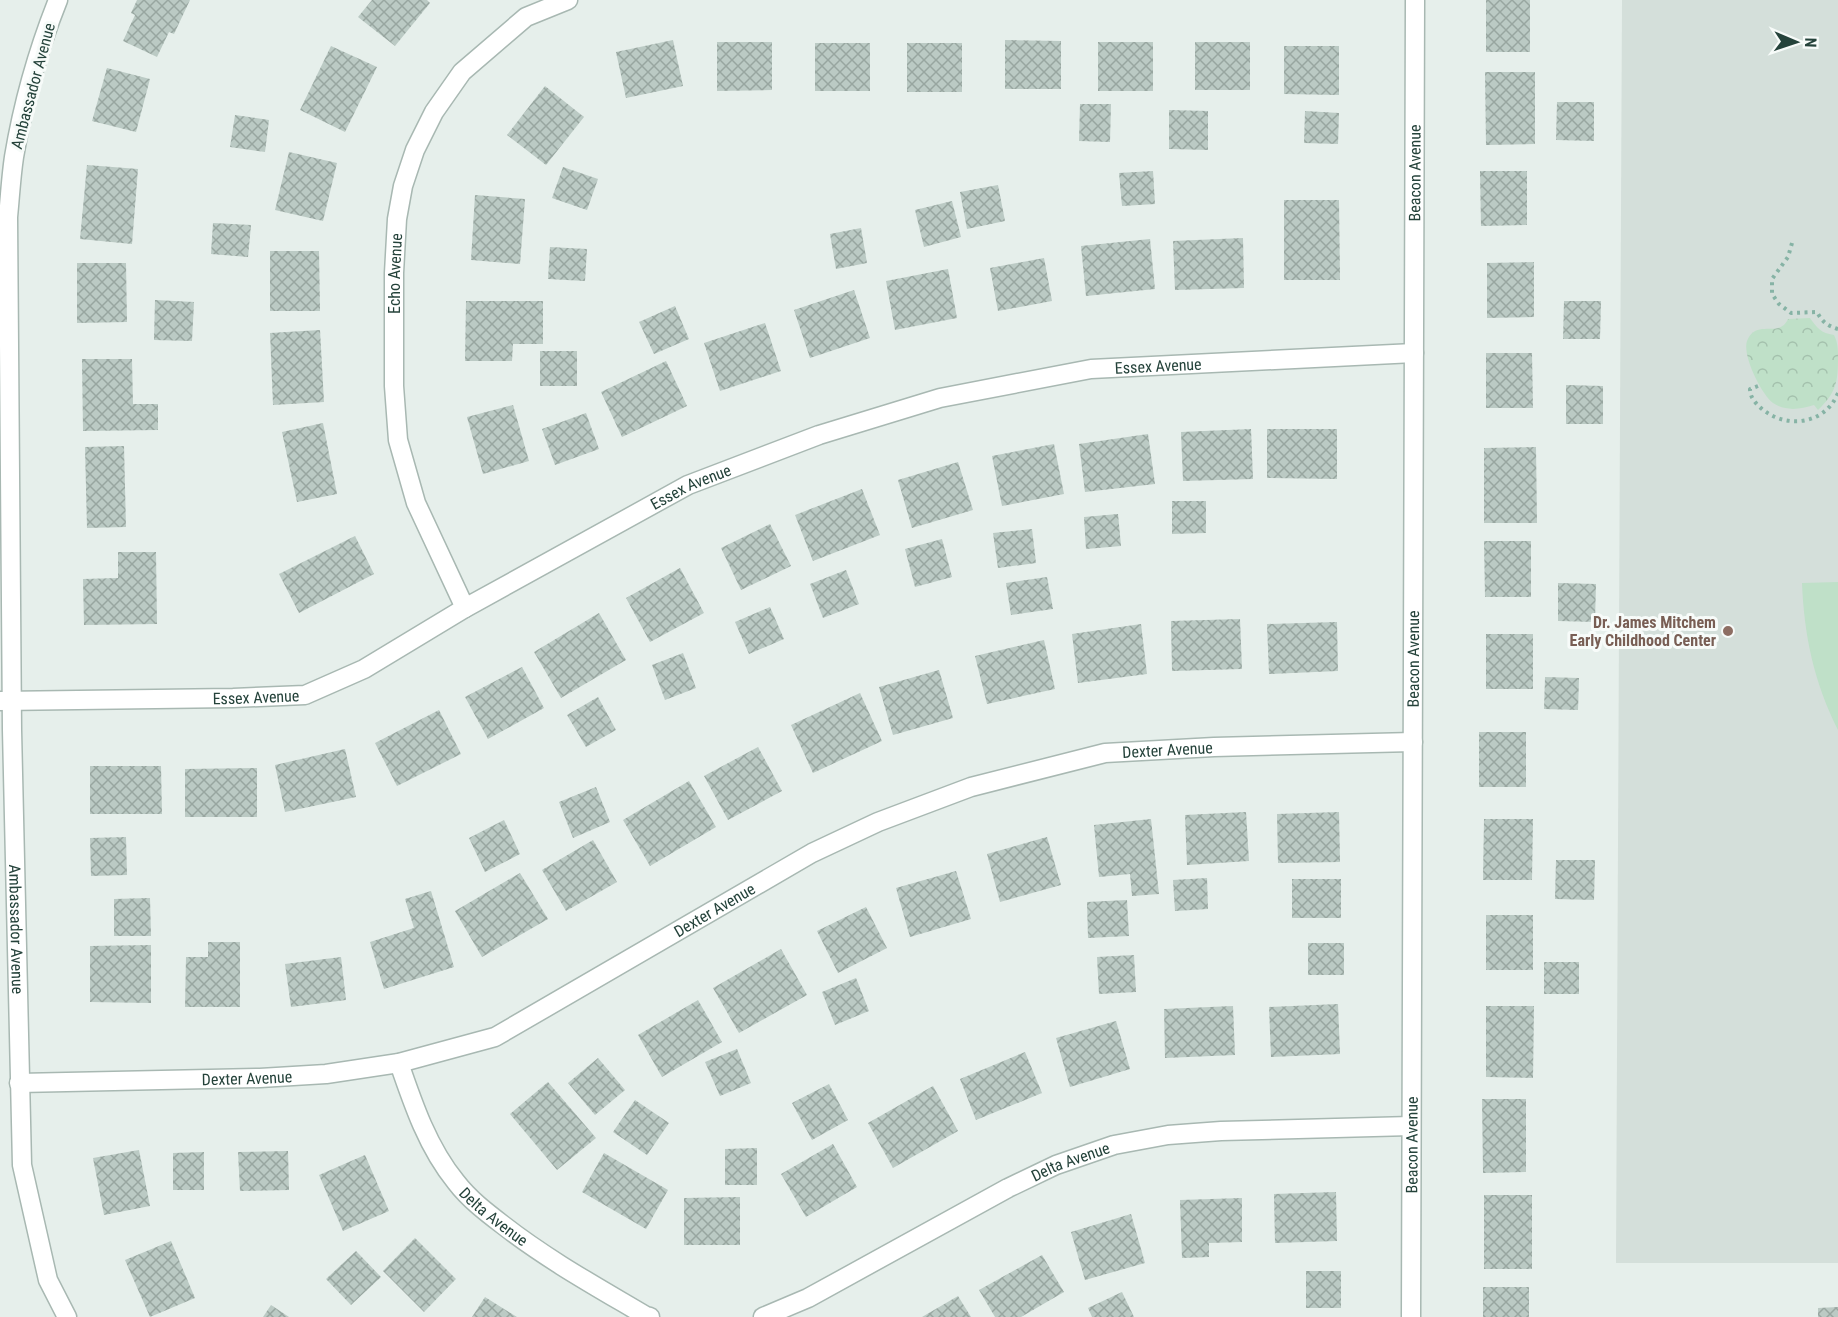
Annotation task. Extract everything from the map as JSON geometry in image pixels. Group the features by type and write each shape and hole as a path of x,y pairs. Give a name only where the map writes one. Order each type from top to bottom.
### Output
{"street":[{"name":"Ambassador Avenue","path":"58,0 44,36 24,106 14,159 8,217 6,701 22,1165 48,1280 67,1317"},
{"name":"Echo Avenue","path":"465,608 416,503 398,440 394,386 394,273 397,219 403,186 415,150 434,112 462,72 526,17 568,0"},
{"name":"Beacon Avenue","path":"1411,1317 1415,0"},
{"name":"Essex Avenue","path":"6,701 233,698 305,694 364,669 465,608 688,485 819,435 940,398 1091,369 1414,353"},
{"name":"Dexter Avenue","path":"19,1083 260,1078 326,1074 399,1063 495,1037 812,853 878,822 971,787 1105,753 1214,747 1413,742"},
{"name":"Delta Avenue","path":"399,1063 412,1102 434,1150 455,1182 480,1207 521,1239 571,1272 650,1317"},
{"name":"Delta Avenue","path":"763,1317 808,1298 1008,1188 1056,1165 1114,1145 1168,1135 1221,1131 1411,1126"}],"path":[{"path":"1792,243 1788,257 1772,279 1772,294 1779,304 1791,313 1817,312 1821,320 1838,329"},
{"path":"1758,386 1750,389 1750,395 1770,416 1785,421 1803,421 1819,417 1834,403 1838,393"}],"shaded area":[{"name":"Dr. James Mitchem Early Childhood Center","path":"1622,0 1838,0 1838,1263 1616,1263"}],"green space":[{"path":"1810,318 1820,330 1834,335 1838,346 1835,387 1818,410 1814,405 1783,408 1768,398 1758,383 1747,355 1747,341 1756,331 1779,328 1788,319"},
{"path":"1838,582 1838,730 1823,695 1812,658 1805,621 1802,583"}],"building":[{"path":"137,0 190,0 174,34 169,32 157,57 123,41 135,15 131,13"},
{"path":"372,0 427,0 430,3 395,46 358,17"},
{"path":"1486,0 1530,0 1530,52 1486,52"},
{"path":"673,40 683,86 626,98 616,52"},
{"path":"1005,40 1061,41 1061,89 1005,89"},
{"path":"717,42 772,42 772,90 717,91"},
{"path":"1098,42 1153,42 1153,91 1098,91"},
{"path":"1195,42 1250,42 1250,90 1195,90"},
{"path":"815,43 870,43 870,91 815,91"},
{"path":"907,43 962,43 962,92 907,92"},
{"path":"331,46 377,67 345,132 300,110"},
{"path":"1284,46 1339,46 1339,95 1284,94"},
{"path":"107,68 150,79 136,132 92,121"},
{"path":"1485,72 1535,72 1535,144 1486,145"},
{"path":"545,86 584,117 546,165 507,135"},
{"path":"1557,102 1594,102 1594,141 1556,140"},
{"path":"1080,104 1111,104 1110,142 1079,141"},
{"path":"1169,110 1208,111 1208,150 1169,149"},
{"path":"1305,111 1339,113 1338,144 1304,143"},
{"path":"235,115 269,120 265,152 230,147"},
{"path":"289,152 337,163 323,221 275,210"},
{"path":"87,165 138,169 132,244 80,239"},
{"path":"563,167 598,179 587,210 552,198"},
{"path":"1153,171 1155,204 1122,206 1119,173"},
{"path":"1480,171 1527,171 1527,225 1481,226"},
{"path":"998,185 1005,221 967,229 960,192"},
{"path":"475,195 525,199 520,264 471,260"},
{"path":"1284,200 1339,200 1340,280 1284,280"},
{"path":"952,201 961,237 924,247 915,210"},
{"path":"213,223 251,225 248,257 211,254"},
{"path":"861,228 867,263 836,269 830,234"},
{"path":"1243,238 1244,288 1175,290 1173,241"},
{"path":"1150,239 1155,289 1086,296 1081,246"},
{"path":"550,247 587,249 585,281 548,279"},
{"path":"270,251 319,251 320,311 270,311"},
{"path":"1044,258 1052,301 998,311 990,268"},
{"path":"1534,262 1534,317 1487,318 1487,263"},
{"path":"77,263 126,263 127,322 77,323"},
{"path":"948,269 957,318 895,330 886,281"},
{"path":"854,290 870,338 810,358 794,310"},
{"path":"155,300 194,302 192,341 154,340"},
{"path":"466,301 543,301 543,344 513,344 512,361 465,361"},
{"path":"1564,301 1601,301 1600,339 1563,339"},
{"path":"675,306 689,339 654,354 639,322"},
{"path":"765,323 781,371 720,391 704,343"},
{"path":"320,330 324,402 273,405 270,333"},
{"path":"540,351 577,351 577,386 540,386"},
{"path":"1486,353 1532,353 1533,408 1486,408"},
{"path":"82,359 132,359 133,404 158,404 158,430 83,431"},
{"path":"666,361 687,406 622,437 601,392"},
{"path":"1566,385 1603,386 1603,424 1566,424"},
{"path":"513,405 529,461 483,474 467,417"},
{"path":"586,413 599,449 555,465 542,429"},
{"path":"323,423 337,494 297,502 282,432"},
{"path":"1251,429 1253,479 1183,481 1181,432"},
{"path":"1267,429 1337,429 1337,479 1267,478"},
{"path":"1148,434 1155,484 1085,492 1079,444"},
{"path":"1054,444 1064,494 1002,506 992,456"},
{"path":"124,446 126,527 87,528 85,447"},
{"path":"1536,447 1537,523 1484,523 1484,448"},
{"path":"958,462 973,510 912,528 898,480"},
{"path":"862,489 880,535 813,561 795,515"},
{"path":"1172,501 1206,501 1206,533 1172,534"},
{"path":"1118,514 1121,546 1086,549 1084,517"},
{"path":"770,524 791,566 741,590 721,548"},
{"path":"1032,529 1036,563 998,568 993,533"},
{"path":"355,536 374,574 299,613 279,574"},
{"path":"942,539 952,577 915,587 905,549"},
{"path":"1484,541 1531,541 1531,597 1485,597"},
{"path":"118,552 156,552 157,624 84,625 83,579 118,578"},
{"path":"680,568 704,613 650,642 626,598"},
{"path":"846,570 859,604 823,618 810,584"},
{"path":"1047,577 1053,609 1011,615 1006,583"},
{"path":"1558,583 1596,584 1595,622 1558,621"},
{"path":"770,607 784,639 749,654 735,622"},
{"path":"599,613 626,660 561,698 534,652"},
{"path":"1240,619 1242,669 1172,671 1171,621"},
{"path":"1337,622 1338,671 1269,674 1267,624"},
{"path":"1141,624 1147,674 1078,683 1072,634"},
{"path":"1486,634 1533,634 1533,689 1486,689"},
{"path":"1044,640 1055,689 987,704 975,656"},
{"path":"683,653 696,688 665,700 652,665"},
{"path":"522,667 544,708 488,739 465,697"},
{"path":"939,670 953,718 893,735 879,687"},
{"path":"1545,677 1579,678 1578,710 1544,709"},
{"path":"860,693 882,741 813,773 791,725"},
{"path":"598,697 616,730 586,747 567,715"},
{"path":"439,710 461,754 397,786 375,743"},
{"path":"1479,732 1526,732 1526,787 1479,787"},
{"path":"758,747 782,791 728,820 704,776"},
{"path":"345,749 356,797 285,812 275,765"},
{"path":"90,766 161,766 162,814 90,814"},
{"path":"257,768 257,817 185,817 185,769"},
{"path":"689,781 716,827 650,866 623,820"},
{"path":"596,787 610,822 573,838 559,802"},
{"path":"1246,812 1249,861 1187,865 1185,815"},
{"path":"1339,812 1340,862 1278,863 1277,814"},
{"path":"1151,819 1159,894 1132,896 1130,874 1099,877 1094,825"},
{"path":"1484,819 1533,819 1532,880 1483,880"},
{"path":"504,820 520,854 485,872 469,838"},
{"path":"126,837 127,875 91,876 90,838"},
{"path":"1047,837 1061,885 1000,902 987,854"},
{"path":"593,840 617,882 566,911 542,870"},
{"path":"1556,860 1595,860 1594,900 1555,899"},
{"path":"956,871 971,919 910,937 896,888"},
{"path":"520,873 548,919 482,957 455,911"},
{"path":"1207,878 1208,909 1175,911 1173,880"},
{"path":"1292,879 1341,879 1341,918 1292,918"},
{"path":"431,891 454,967 384,989 370,942 414,928 405,899"},
{"path":"150,898 151,936 114,936 114,899"},
{"path":"1127,900 1129,936 1088,938 1087,902"},
{"path":"866,907 887,948 838,973 817,931"},
{"path":"1486,915 1533,915 1533,970 1486,970"},
{"path":"208,942 240,942 240,1007 185,1007 186,957 208,957"},
{"path":"1308,943 1344,943 1344,975 1308,975"},
{"path":"151,945 151,1003 90,1002 90,946"},
{"path":"781,949 807,995 739,1033 713,988"},
{"path":"1134,955 1136,992 1099,994 1097,957"},
{"path":"341,957 346,1000 291,1007 285,964"},
{"path":"1544,962 1579,962 1579,994 1544,994"},
{"path":"856,978 869,1011 835,1025 822,992"},
{"path":"698,1000 722,1042 662,1077 638,1035"},
{"path":"1338,1004 1340,1054 1271,1057 1269,1007"},
{"path":"1233,1006 1235,1055 1165,1058 1164,1009"},
{"path":"1486,1006 1534,1006 1533,1078 1486,1077"},
{"path":"1116,1021 1130,1069 1070,1087 1056,1038"},
{"path":"737,1049 751,1083 720,1096 705,1062"},
{"path":"1025,1052 1042,1093 976,1120 960,1079"},
{"path":"598,1058 625,1090 595,1115 568,1083"},
{"path":"548,1082 596,1138 557,1170 510,1114"},
{"path":"829,1084 848,1120 812,1140 792,1103"},
{"path":"933,1086 958,1131 893,1168 868,1123"},
{"path":"1482,1099 1526,1099 1526,1172 1483,1173"},
{"path":"635,1100 669,1123 647,1155 613,1132"},
{"path":"833,1144 857,1187 806,1217 781,1174"},
{"path":"757,1148 757,1185 725,1185 725,1149"},
{"path":"139,1150 150,1206 104,1215 93,1158"},
{"path":"288,1151 289,1190 240,1191 238,1152"},
{"path":"204,1152 204,1190 173,1190 173,1153"},
{"path":"604,1153 668,1190 646,1229 582,1192"},
{"path":"365,1155 389,1211 343,1231 319,1175"},
{"path":"1336,1192 1337,1241 1275,1243 1274,1194"},
{"path":"1484,1195 1532,1195 1532,1269 1484,1269"},
{"path":"740,1197 740,1245 684,1245 684,1198"},
{"path":"1242,1198 1242,1242 1209,1243 1209,1257 1182,1258 1180,1200"},
{"path":"1131,1214 1145,1263 1085,1280 1071,1232"},
{"path":"415,1238 456,1279 424,1312 383,1271"},
{"path":"171,1241 195,1298 150,1317 125,1260"},
{"path":"356,1251 381,1277 351,1305 326,1279"},
{"path":"1042,1255 1064,1292 1021,1317 995,1317 979,1290"},
{"path":"1306,1271 1341,1271 1341,1308 1306,1308"},
{"path":"1483,1287 1529,1287 1529,1317 1483,1317"},
{"path":"1122,1292 1134,1317 1092,1317 1088,1308"},
{"path":"958,1296 971,1317 922,1317"},
{"path":"485,1297 517,1317 472,1317"},
{"path":"271,1305 289,1317 263,1317"},
{"path":"1838,1307 1838,1317 1818,1317 1818,1308"}],"place":[{"name":"Dr. James Mitchem Early Childhood Center","path":"1728,631"}]}
